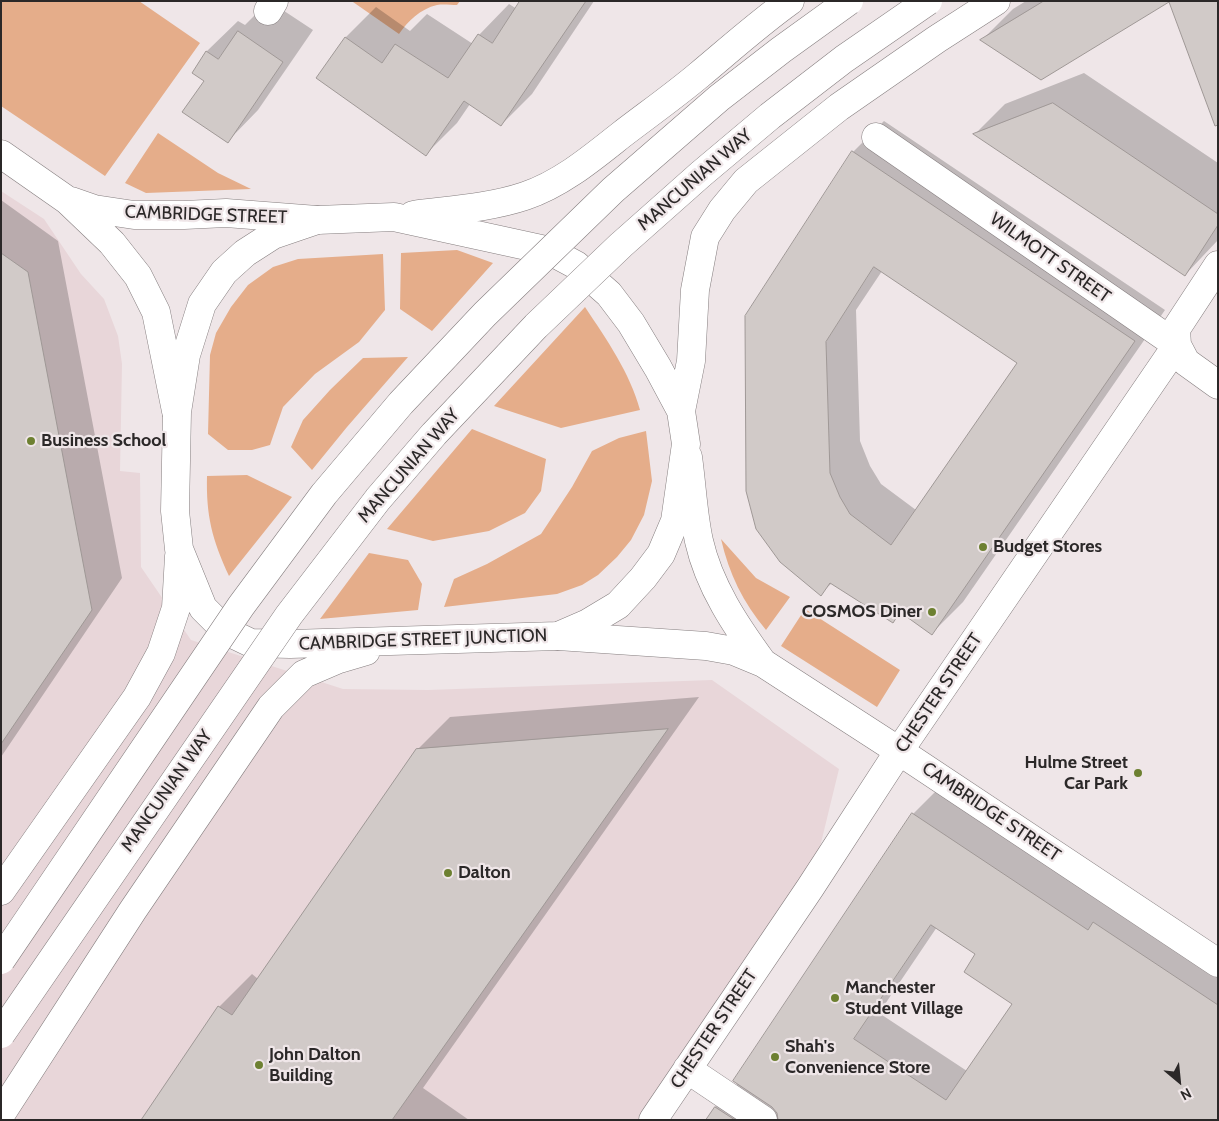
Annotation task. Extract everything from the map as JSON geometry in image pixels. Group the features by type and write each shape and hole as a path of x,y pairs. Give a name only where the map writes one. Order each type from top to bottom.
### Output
{"main road":[{"path":"394,217 487,206 526,196 550,185 580,167 627,131 698,76 761,22 790,1"},
{"path":"1,960 241,606 324,494 401,403 485,314 613,190 719,98 849,1"},
{"name":"MANCUNIAN WAY","path":"1,1034 289,615 378,499 434,434 536,326 621,245 701,174 770,116 837,64 928,1"},
{"name":"MANCUNIAN WAY","path":"681,412 691,361 694,290 705,237 722,210 746,181 839,107 936,39 996,1"},
{"name":"WILMOTT STREET","path":"876,137 1177,345 1186,362 1218,384"},
{"name":"CAMBRIDGE STREET","path":"1,154 67,200 112,243 138,276 156,312 177,412"},
{"name":"CAMBRIDGE STREET","path":"67,200 94,209 134,215 226,213 317,220"},
{"name":"CAMBRIDGE STREET JUNCTION","path":"394,217 550,251 576,265 609,294 631,323 681,412 686,444 676,521 661,554 643,578 618,605 588,623 558,636 290,644 251,643 226,631 202,608 179,550 175,511 177,412 186,355 202,304 224,272 245,254 273,235 317,220 394,217"},
{"name":"CHESTER STREET","path":"653,1120 810,888 899,751 1177,345 1176,329 1218,265"},
{"name":"CAMBRIDGE STREET","path":"686,444 699,540 707,567 724,604 763,663"},
{"path":"8,881 136,697 161,653 176,608 179,550"},
{"name":"CAMBRIDGE STREET","path":"558,636 706,646 734,651 763,663 1218,963"},
{"path":"1,1114 133,910 271,707 304,674 339,659 399,642"},
{"path":"687,1069 763,1120"}],"shaded area":[{"path":"1,1 139,1 200,43 105,176 1,106"},
{"path":"354,1 460,1 457,5 437,5 425,9 410,20 399,34"},
{"path":"158,133 218,173 251,189 146,193 125,183"},
{"path":"1,191 44,219 81,274 104,299 118,336 122,364 120,471 140,473 141,567 191,640 343,689 428,690 712,680 839,769 810,888 653,1120 1,1120"},
{"path":"457,250 493,263 432,331 400,309 401,253"},
{"path":"383,254 385,310 359,342 315,374 283,407 270,445 252,450 228,450 208,434 210,355 216,333 231,307 248,285 273,267 298,259"},
{"path":"585,307 624,370 640,410 561,428 494,406"},
{"path":"408,357 312,470 291,447 303,420 363,358"},
{"path":"472,429 546,459 541,491 525,513 489,531 433,541 387,529"},
{"path":"646,431 652,481 644,515 631,540 598,575 582,585 557,594 444,607 454,579 487,564 541,534 572,487 592,451 619,438"},
{"path":"247,475 292,497 229,576 211,527 207,476"},
{"path":"721,539 756,578 790,597 766,630 750,609 738,587 728,564"},
{"path":"369,553 408,560 422,584 418,610 320,619"},
{"path":"805,609 900,670 877,707 781,646"}],"building":[{"path":"520,1 586,1 501,126 464,101 426,156 316,78 345,37 382,63 395,44 448,78 478,34 492,43"},
{"path":"1044,1 1218,1 1218,125 1215,126 1169,2 1041,80 980,40"},
{"path":"238,31 283,62 228,143 182,112 204,81 192,73 206,51 218,59"},
{"path":"1053,103 1218,214 1218,225 1185,276 973,134"},
{"path":"852,151 1135,341 932,635 900,612 893,623 830,583 821,596 780,562 756,529 746,491 745,316","holes":["874,267 1017,363 891,545 850,514 840,497 830,473 826,342"]},
{"name":"Business School","path":"1,253 28,272 92,610 1,744"},
{"name":"Dalton","path":"668,729 392,1120 141,1120 218,1006 232,1015 416,749"},
{"path":"912,813 1088,930 1093,922 1218,1005 1218,1120 778,1120 777,1113 772,1107 733,1081","holes":["931,925 975,954 964,972 1012,1004 946,1100 854,1039"]},
{"path":"715,1107 735,1120 706,1120"}],"place":[{"name":"Business School","path":"31,441"},
{"name":"Budget Stores","path":"983,547"},
{"name":"COSMOS Diner","path":"932,612"},
{"name":"Hulme Street Car Park","path":"1138,773"},
{"name":"Dalton","path":"448,873"},
{"name":"Manchester Student Village","path":"835,998"},
{"name":"Shah's Convenience Store","path":"775,1057"},
{"name":"John Dalton Building","path":"259,1065"}]}
